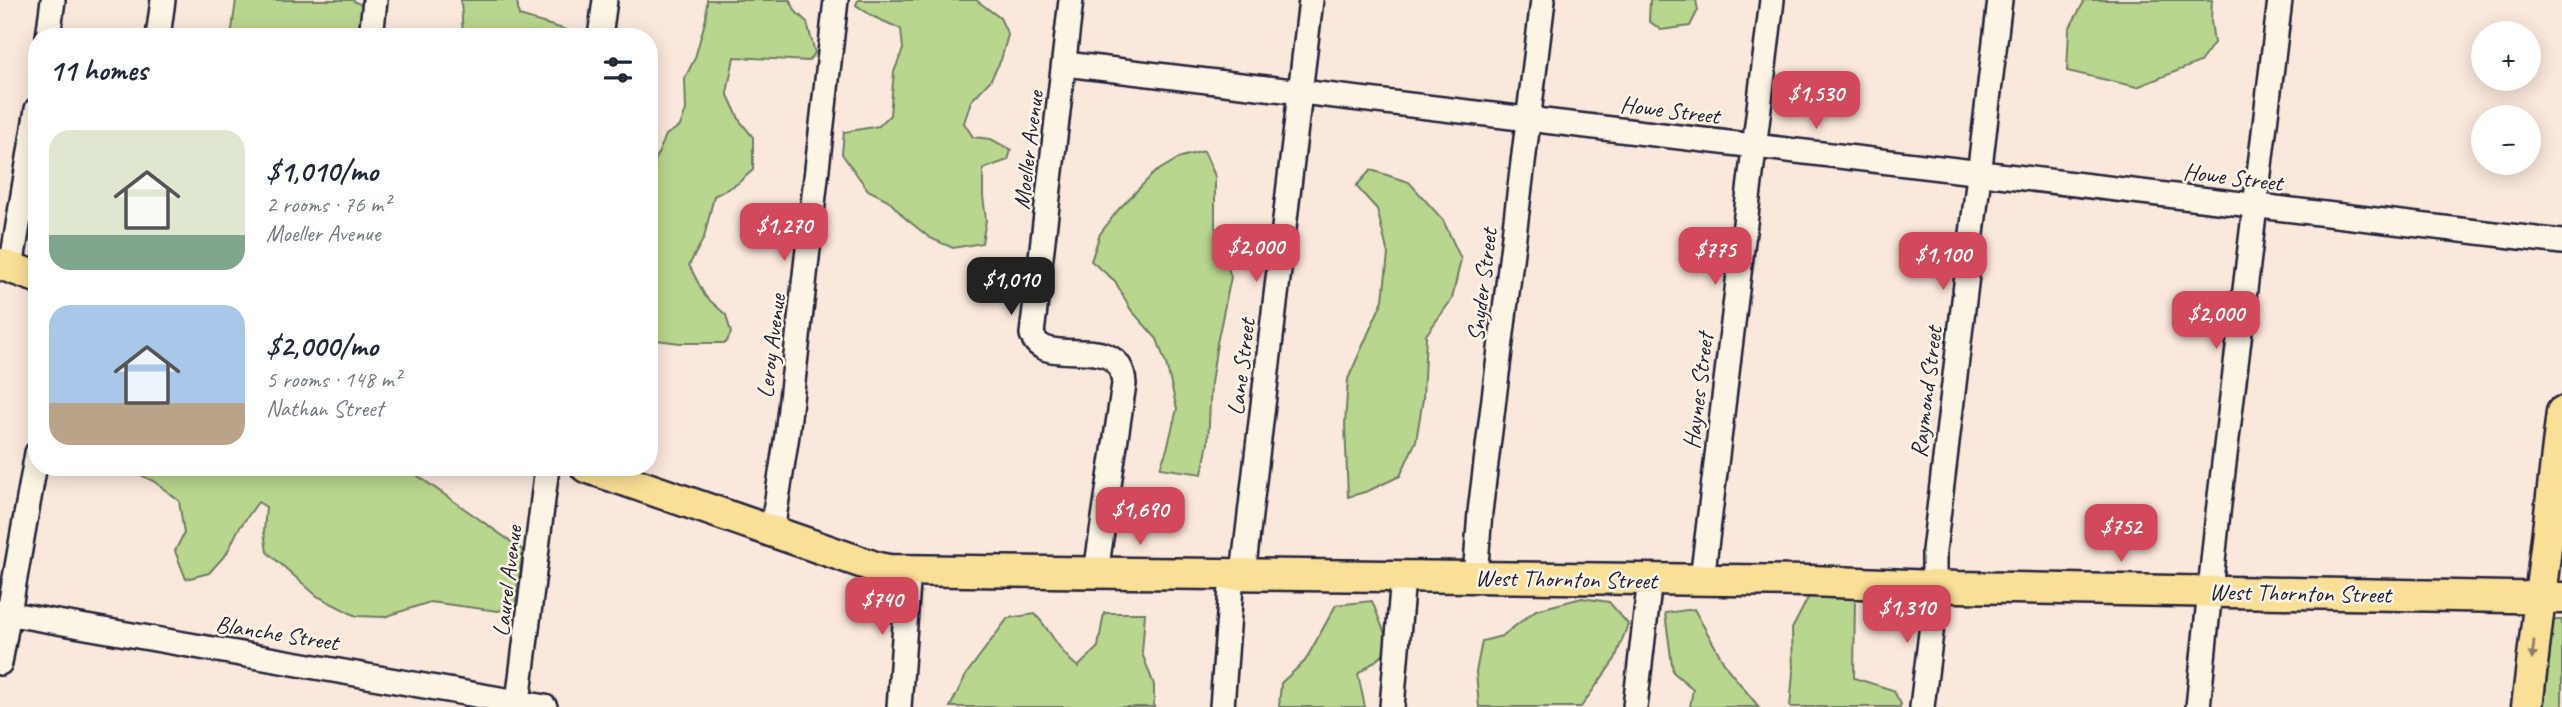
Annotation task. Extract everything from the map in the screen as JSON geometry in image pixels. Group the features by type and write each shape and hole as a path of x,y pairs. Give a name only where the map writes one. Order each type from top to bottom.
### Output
{"main road":[{"path":"2526,705 2550,597 2562,412"},
{"name":"West Thornton Street","path":"612,476 878,568 909,570 1810,581 2211,592 2550,597"}],"street":[{"path":"49,28 53,0"},
{"path":"159,28 163,0"},
{"path":"371,28 375,0"},
{"path":"601,28 605,0"},
{"name":"Leroy Avenue","path":"772,531 787,435 836,0"},
{"name":"Moeller Avenue","path":"1071,0 1032,334 1039,344 1054,349 1091,353 1112,359 1121,365 1123,372 1124,384 1097,572"},
{"name":"Lane Street","path":"1222,707 1311,0"},
{"name":"Snyder Street","path":"1475,577 1480,512 1543,0"},
{"name":"Haynes Street","path":"1702,580 1772,0"},
{"name":"Raymond Street","path":"1922,707 1935,586 1934,551 2000,0"},
{"path":"2198,707 2218,513 2280,0"},
{"name":"Howe Street","path":"1065,64 2562,242"},
{"path":"16,270 28,178"},
{"path":"0,663 4,613 32,476"},
{"name":"Laurel Avenue","path":"518,702 546,476"},
{"path":"898,707 909,570"},
{"path":"1392,707 1403,577"},
{"path":"1635,707 1650,579"},
{"name":"Blanche Street","path":"4,613 545,707"}],"green space":[{"path":"236,0 352,0 370,10 362,28 232,28"},
{"path":"461,0 517,0 519,16 560,28 463,28"},
{"path":"707,0 790,0 796,12 807,22 815,53 808,61 734,57 727,93 740,121 753,137 753,170 737,184 714,196 704,238 689,265 705,296 726,315 731,333 726,343 680,343 658,340 658,154 666,135 680,126 686,110 685,78 695,58 706,18"},
{"path":"858,0 976,0 1000,18 1008,35 1001,60 990,81 971,101 964,123 973,137 991,139 1011,150 1008,160 983,169 986,220 982,243 953,248 930,238 888,200 868,190 842,154 844,132 879,126 890,115 894,72 903,49 901,29 874,17 856,5"},
{"path":"1650,0 1696,0 1698,10 1690,26 1661,30 1649,21"},
{"path":"2085,0 2212,0 2214,43 2200,62 2137,87 2067,71 2069,29"},
{"path":"1204,151 1215,176 1215,227 1231,277 1211,383 1208,443 1202,474 1160,468 1177,409 1167,367 1157,339 1131,310 1115,281 1091,261 1100,234 1118,210 1154,173 1181,157"},
{"path":"1371,170 1409,182 1443,220 1461,259 1452,299 1426,335 1423,399 1416,441 1400,476 1348,497 1345,424 1348,379 1383,300 1388,254 1377,209 1356,186"},
{"path":"143,476 418,476 523,550 515,606 498,611 430,602 384,617 356,616 317,596 267,552 264,531 266,507 258,502 238,530 227,553 209,573 186,579 175,551 184,533 179,501"},
{"path":"1809,596 1855,596 1854,678 1893,690 1900,707 1790,707 1793,672 1792,629"},
{"path":"1582,598 1609,602 1628,624 1615,659 1581,707 1479,707 1476,672 1482,641 1502,636 1536,610"},
{"path":"1372,601 1391,649 1358,674 1365,707 1279,707 1281,683 1305,661 1336,605"},
{"path":"1694,609 1727,668 1759,707 1690,707 1693,689 1673,672 1665,613"},
{"path":"1104,613 1145,613 1142,653 1154,685 1154,707 950,707 967,673 1008,618 1035,614 1078,667 1098,647"},
{"path":"2553,620 2562,620 2562,707 2542,707"}]}
